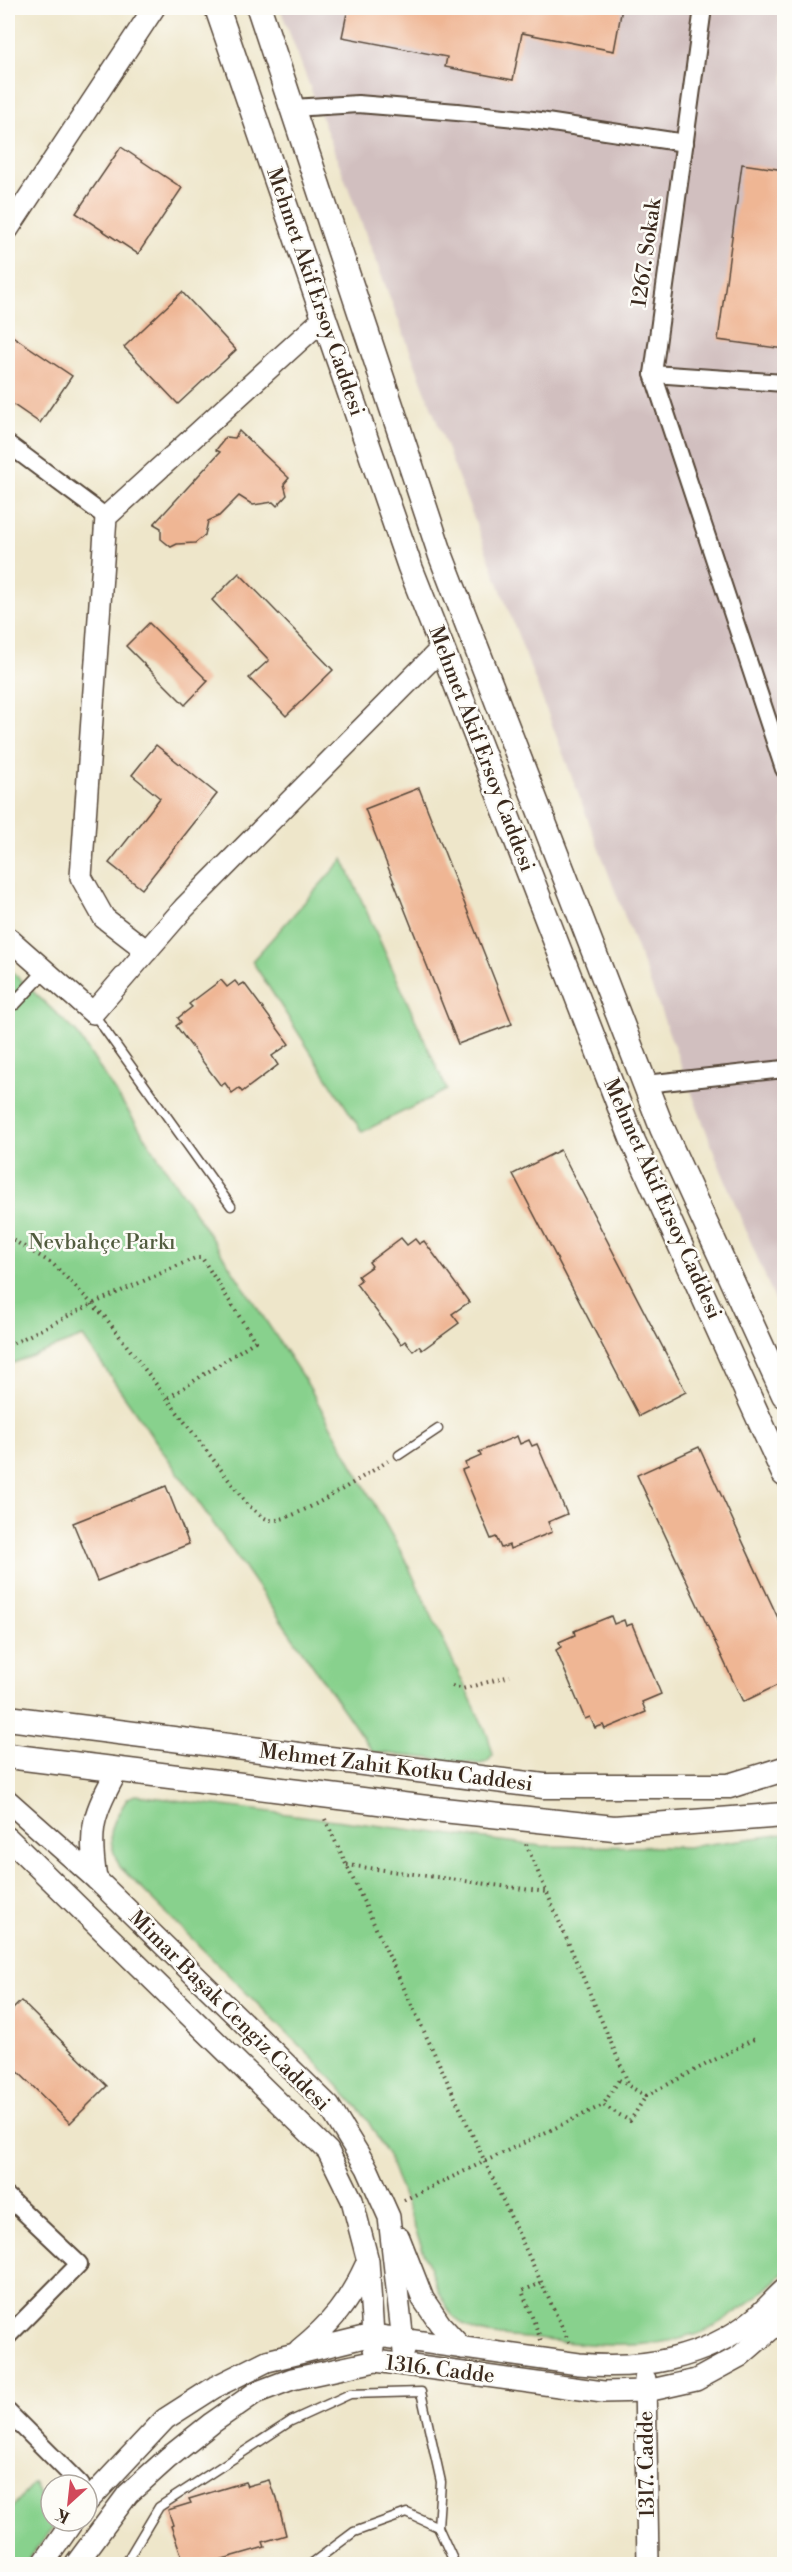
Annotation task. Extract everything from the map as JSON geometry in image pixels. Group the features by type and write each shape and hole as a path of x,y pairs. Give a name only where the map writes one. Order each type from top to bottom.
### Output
{"main road":[{"name":"Mehmet Akif Ersoy Caddesi","path":"217,8 410,567 633,1141 784,1474"},
{"name":"Mehmet Akif Ersoy Caddesi","path":"259,8 441,556 662,1128 784,1395"},
{"path":"324,318 356,302"},
{"path":"442,648 471,632"},
{"name":"Mehmet Zahit Kotku Caddesi","path":"8,1718 544,1786 729,1786 784,1769"},
{"name":"Mehmet Zahit Kotku Caddesi","path":"8,1756 431,1809 614,1828 784,1815"}],"street":[{"path":"8,229 154,8"},
{"name":"1267. Sokak","path":"653,374 703,8"},
{"path":"292,108 358,104 458,111 685,143"},
{"path":"147,951 104,918 81,877 106,516 324,318"},
{"path":"784,383 653,374 784,769"},
{"path":"8,444 106,516"},
{"path":"8,938 93,1013 184,908 442,648"},
{"path":"8,1002 15,1003 45,970"},
{"path":"645,1084 784,1069"},
{"path":"96,1879 91,1846 93,1820 118,1769"},
{"name":"Mimar Başak Cengiz Caddesi","path":"8,1801 96,1879 329,2106 367,2168 387,2213 398,2282 401,2339 407,2365"},
{"name":"Mimar Başak Cengiz Caddesi","path":"8,1838 328,2151 352,2200 368,2261 372,2335 376,2361"},
{"path":"8,2197 79,2264 8,2336"},
{"path":"387,2213 423,2299 440,2324 462,2348"},
{"path":"294,2354 319,2334 340,2312 368,2261"},
{"name":"1316. Cadde","path":"99,2482 165,2419 225,2382 267,2361 372,2335 548,2361 597,2366 644,2364 680,2358 715,2344 753,2319 784,2290"},
{"name":"1316. Cadde","path":"76,2565 128,2494 177,2451 247,2399 292,2379 376,2361 603,2392 647,2391 696,2380 740,2356 784,2318"},
{"name":"1317. Cadde","path":"644,2364 647,2391 648,2565"},
{"path":"8,2412 67,2473"},
{"path":"43,2565 66,2533"}],"lane":[{"path":"93,1013 231,1206"},
{"path":"399,1455 438,1429"},
{"path":"125,2565 159,2507 291,2421 350,2394 421,2391 441,2482 438,2527 455,2565"},
{"path":"311,2565 354,2532 407,2513 438,2527"}],"path":[{"path":"8,1237 52,1264 92,1304 259,1515 271,1520 285,1518 323,1500 399,1455"},
{"path":"8,1346 92,1304 195,1258 202,1258 255,1341 168,1398"},
{"path":"452,1686 462,1689 510,1676"},
{"path":"325,1819 579,2364"},
{"path":"526,1844 630,2087"},
{"path":"347,1865 547,1892"},
{"path":"603,2105 630,2121 646,2096 756,2038"},
{"path":"387,2213 484,2161 603,2105 619,2080 646,2096"},
{"path":"541,2283 522,2291 548,2361"}],"shaded area":[{"path":"280,8 784,8 784,1322 721,1170"}],"green space":[{"path":"343,859 447,1090 362,1132 252,961"},
{"name":"Nevbahçe Parkı","path":"8,968 76,1032 308,1385 405,1559 488,1736 493,1755 487,1762 480,1764 373,1752 83,1337 8,1365"},
{"path":"135,1795 541,1846 687,1847 784,1834 784,2272 755,2298 717,2325 695,2335 675,2340 635,2345 596,2345 487,2334 461,2323 448,2310 439,2293 388,2156 365,2116 321,2067 120,1867 112,1848 111,1832 128,1798"},
{"path":"34,2483 39,2493 39,2533 49,2533 25,2564 8,2564 8,2512"}],"building":[{"path":"348,8 622,8 614,51 522,33 513,80 445,67 447,57 342,37"},
{"path":"121,147 182,188 138,254 76,213"},
{"path":"742,164 784,170 784,349 718,340"},
{"path":"182,292 236,350 178,404 124,347"},
{"path":"8,333 72,376 40,423 8,401"},
{"path":"239,431 289,478 284,484 287,495 277,506 273,502 253,505 239,496 219,516 208,521 205,535 195,543 177,544 171,547 161,539 161,528 154,524 220,452 216,450 226,437 235,438"},
{"path":"239,573 333,670 286,716 249,678 269,660 212,600"},
{"path":"149,623 208,681 185,705 126,646"},
{"path":"156,745 217,794 142,889 109,863 160,798 132,775"},
{"path":"419,788 512,1024 458,1044 365,809"},
{"path":"221,980 227,987 235,981 239,986 244,983 289,1044 272,1056 278,1065 242,1092 239,1088 232,1093 225,1083 221,1086 176,1026 181,1022 178,1018 192,1007 189,1004"},
{"path":"560,1150 686,1392 639,1416 513,1174"},
{"path":"401,1238 407,1245 415,1239 419,1244 424,1241 469,1302 452,1314 459,1323 422,1350 419,1346 413,1351 405,1341 401,1344 356,1284 361,1280 358,1276 372,1266 369,1262"},
{"path":"517,1436 520,1444 529,1440 532,1446 537,1444 567,1514 548,1522 552,1532 510,1549 509,1545 501,1548 496,1537 491,1539 462,1470 467,1468 465,1463 481,1456 479,1452"},
{"path":"699,1447 784,1631 784,1682 743,1702 637,1475"},
{"path":"166,1486 189,1544 97,1581 73,1523"},
{"path":"611,1616 614,1624 624,1620 626,1626 632,1624 661,1694 642,1702 646,1712 605,1729 603,1725 595,1728 590,1717 585,1719 556,1650 561,1647 559,1642 575,1635 574,1631"},
{"path":"21,2001 107,2086 70,2123 8,2062 8,2014"},
{"path":"269,2480 274,2495 276,2495 286,2535 263,2542 265,2547 209,2563 207,2559 185,2565 171,2526 173,2525 168,2510 191,2503 189,2499 245,2482 247,2486"}]}
